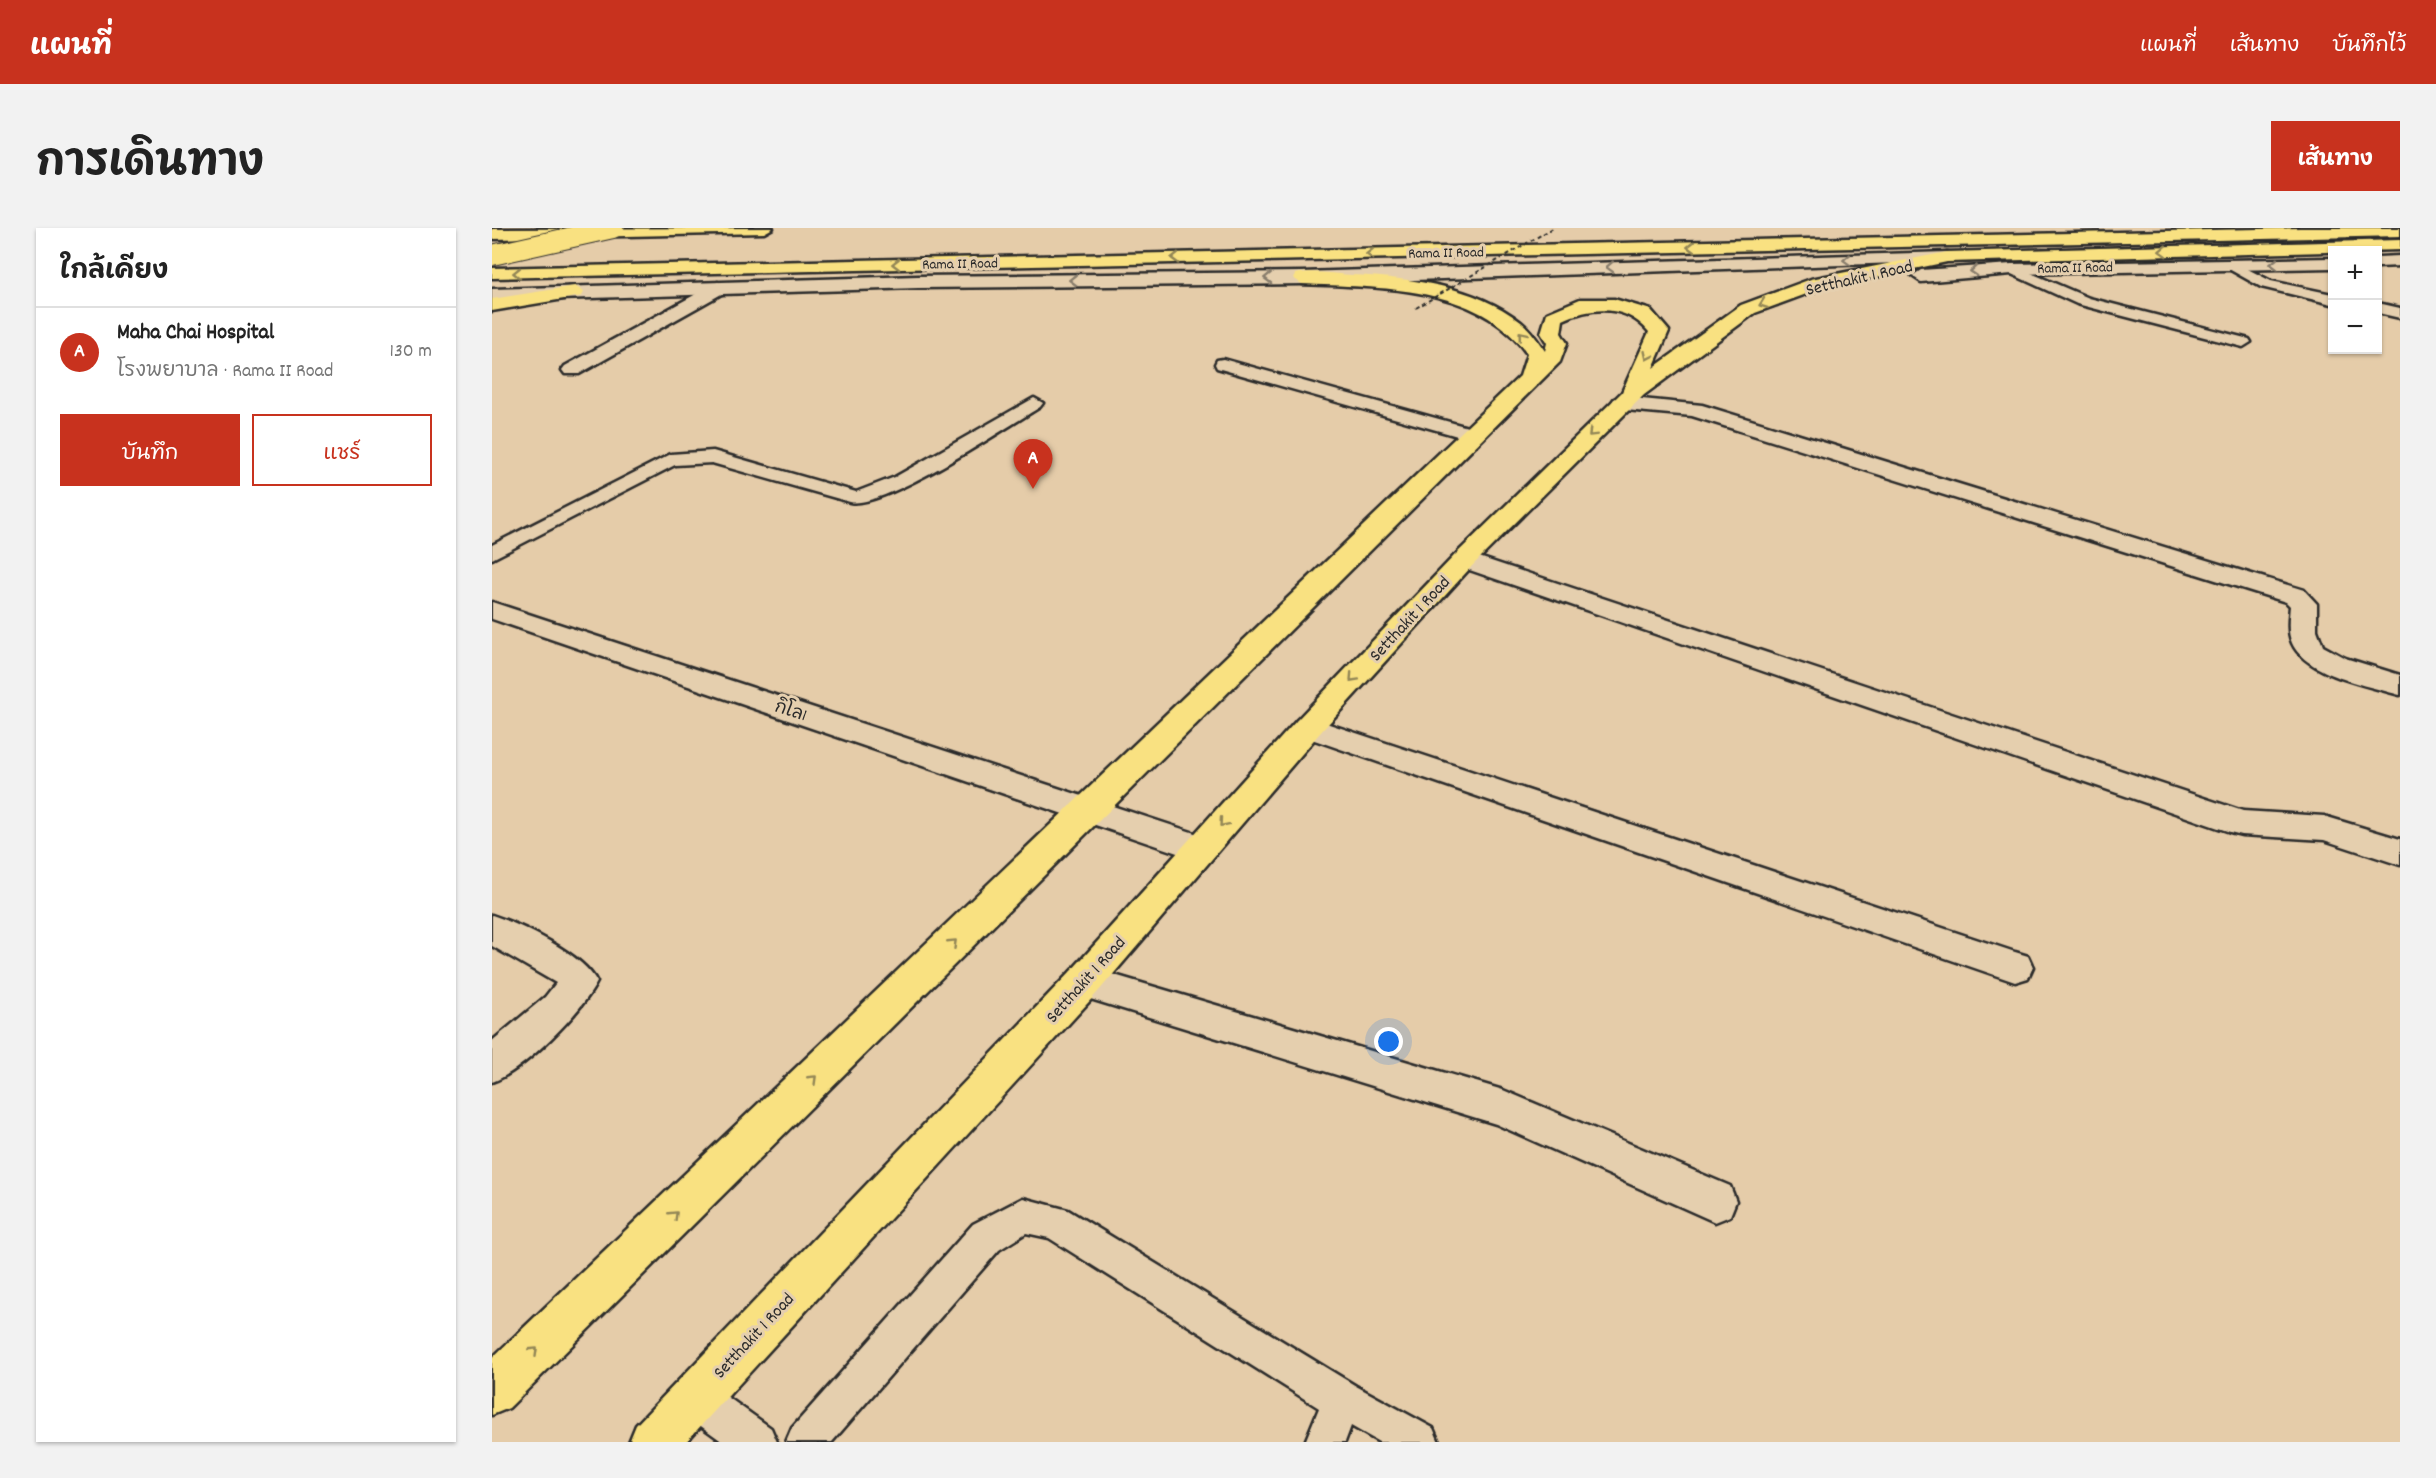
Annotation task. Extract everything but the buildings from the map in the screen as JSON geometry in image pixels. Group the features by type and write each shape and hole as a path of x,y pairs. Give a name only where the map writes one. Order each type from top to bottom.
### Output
{"main road":[{"path":"492,255 613,228"},
{"path":"492,234 764,228"},
{"name":"Rama II Road","path":"492,273 2400,231"},
{"name":"Setthakit 1 Road","path":"652,1442 1084,982 1308,727 1464,560 1626,400 1748,309 1818,284 1947,257 2400,245"},
{"path":"1302,278 1404,285 1487,309 1515,327 1537,354 1530,378 1525,385"},
{"path":"492,305 575,292"},
{"path":"492,1391 1552,358 1557,343 1551,333 1554,317 1580,305 1614,305 1644,314 1659,331 1626,400"}],"street":[{"name":"Rama II Road","path":"492,295 918,282 1302,278 1947,257"},
{"path":"2382,262 2400,261"},
{"name":"Rama II Road","path":"1818,284 2012,268 2328,263"},
{"path":"572,370 718,288"},
{"path":"1626,400 1694,410 2295,596 2304,604 2304,637 2309,648 2316,655 2400,685"},
{"path":"1464,560 2242,823 2324,828 2400,852"},
{"name":"กิโล1","path":"492,610 1201,848"},
{"path":"1308,727 2015,967"},
{"path":"492,928 564,968 579,982 558,1008 492,1065"},
{"path":"1084,982 1503,1108 1715,1201"}],"lane":[{"path":"2232,265 2266,284 2328,298"},
{"path":"2012,268 2083,301 2243,342"},
{"path":"2382,309 2400,313"},
{"path":"1223,364 1475,435"},
{"path":"492,553 671,460 713,457 856,498 902,481 1034,403"},
{"path":"806,1442 986,1237 1023,1215 1056,1222 1342,1400 1419,1442"},
{"path":"694,1397 757,1442"},
{"path":"1325,1442 1342,1400"}],"path":[{"path":"1416,309 1553,228"}],"place":[{"name":"Maha Chai Hospital","path":"1033,489"}]}
